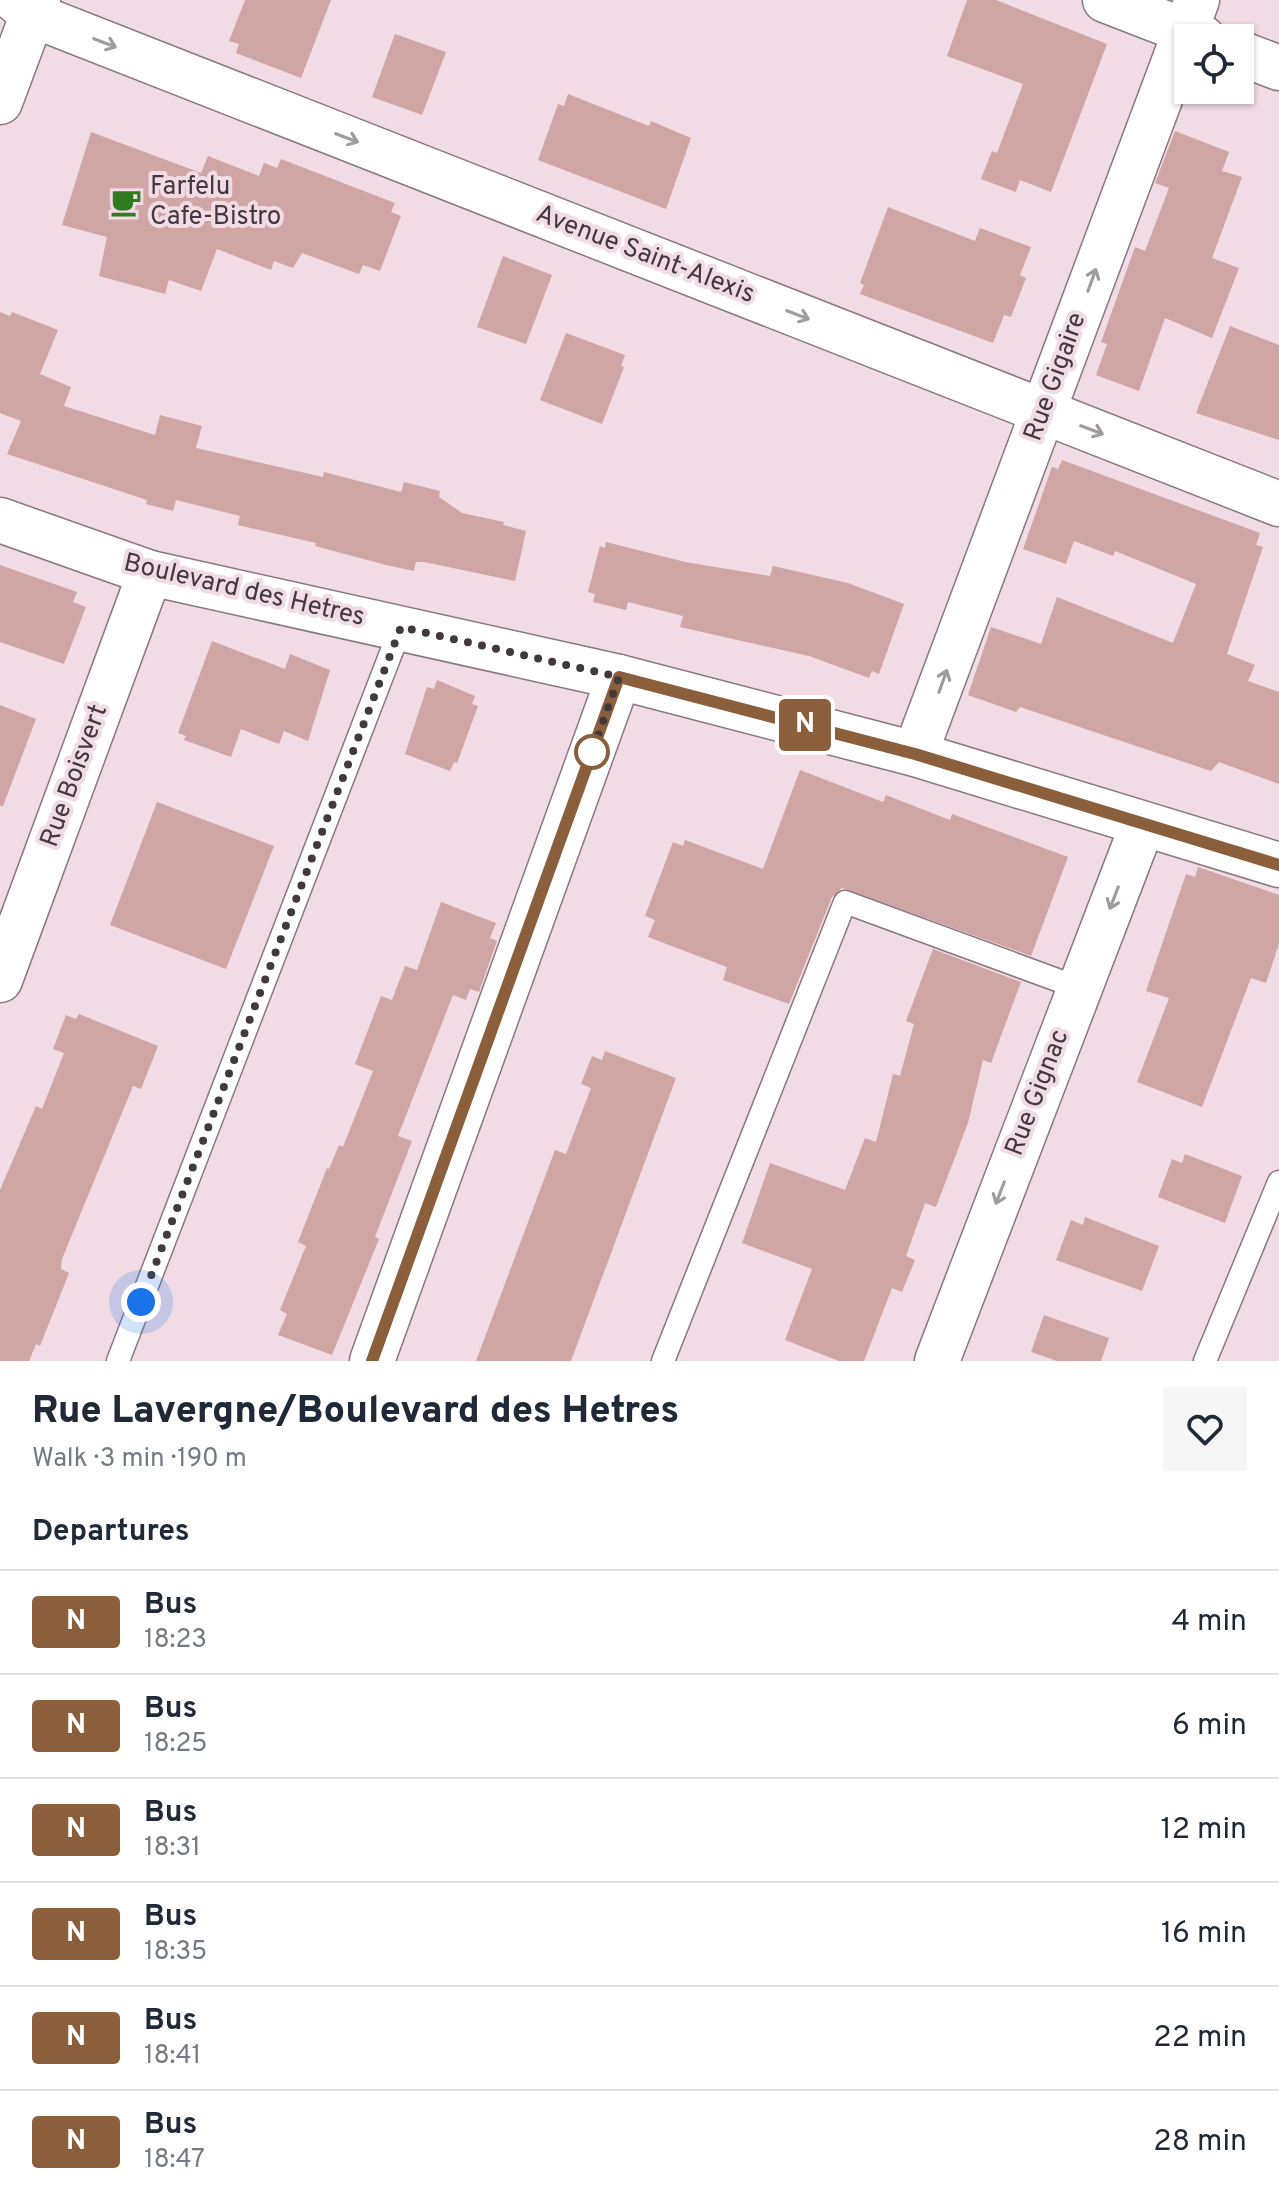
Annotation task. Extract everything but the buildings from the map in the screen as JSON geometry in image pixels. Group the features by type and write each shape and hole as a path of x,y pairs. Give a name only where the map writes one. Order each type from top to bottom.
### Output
{"street":[{"path":"1105,0 1195,23"},
{"path":"0,102 29,5"},
{"name":"Avenue Saint-Alexis","path":"29,5 1279,504"},
{"name":"Rue Gigaire","path":"915,754 1043,411 1195,23"},
{"path":"1254,58 1279,68"},
{"name":"Boulevard des Hetres","path":"0,520 150,573 619,677 915,754 1142,826 1279,865"},
{"name":"Rue Boisvert","path":"0,980 8,931 150,573"},
{"path":"372,1361 619,677"},
{"name":"Rue Gignac","path":"937,1361 1142,826"}],"lane":[{"path":"118,1361 401,627"},
{"path":"663,1361 845,902 1079,988"},
{"path":"1205,1361 1279,1182"}],"bus line":[{"name":"N","path":"372,1361 619,677 915,754 1142,826 1279,865"}],"place":[{"name":"Farfelu Cafe-Bistro","path":"126,202"}],"route":[{"path":"141,1302 401,627 619,677 587,766 592,752"}]}
